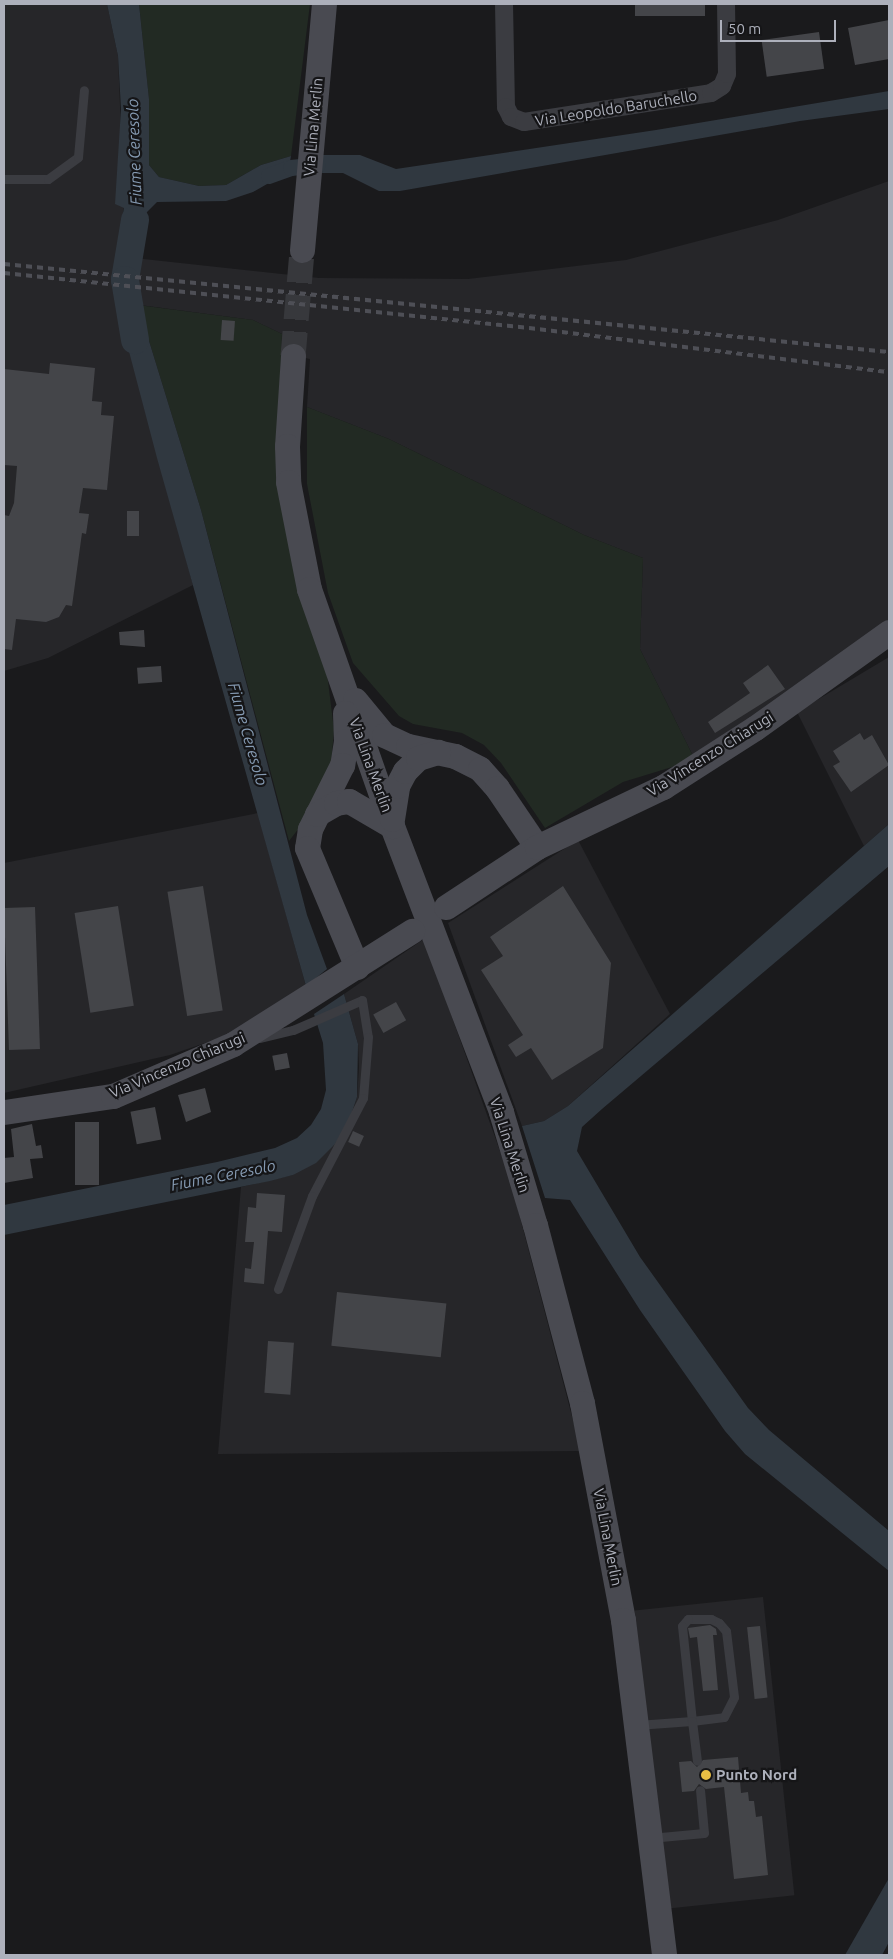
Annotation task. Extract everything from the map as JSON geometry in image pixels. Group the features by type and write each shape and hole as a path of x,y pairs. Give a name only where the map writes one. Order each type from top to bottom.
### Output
{"main road":[{"name":"Via Lina Merlin","path":"302,250 324,4"},
{"name":"Via Lina Merlin","path":"293,356 287,446 288,482 308,589 392,826 501,1112 566,1340 616,1577 637,1725 664,1955"},
{"name":"Via Vincenzo Chiarugi","path":"446,907 537,847 663,787 755,728 889,632"},
{"path":"338,673 369,720 384,735 408,746 456,756 480,769 497,788 537,847"},
{"path":"338,673 346,741 342,766 310,829 308,848 357,967"},
{"path":"318,814 336,803 349,801 392,826 397,786 405,771 418,758 438,752"},
{"name":"Via Vincenzo Chiarugi","path":"4,1112 113,1096 291,1020 357,967 412,931"}],"street":[{"name":"Via Leopoldo Baruchello","path":"504,4 506,108 511,117 524,122 711,93 722,86 726,74 726,4"}],"lane":[{"path":"4,179 48,179 78,157 84,90"},
{"path":"278,1289 312,1196 362,1098 368,1037 362,1000 291,1020"},
{"path":"637,1725 692,1721 724,1717 734,1697 726,1631 711,1618 688,1620 682,1626 692,1721 697,1761"},
{"path":"650,1838 704,1833 700,1790"}],"shaded area":[{"path":"4,4 107,4 118,56 124,207 116,256 319,278 468,279 626,260 778,220 889,181 889,632 695,760 640,649 643,558 584,535 389,439 307,407 310,359 281,353 282,334 253,320 117,302 193,585 48,658 4,671"},
{"path":"139,4 310,4 291,156 261,165 226,185 199,186 159,177 149,165 149,99"},
{"path":"138,305 253,320 282,334 279,407 327,673 334,730 331,765 306,819 289,841 201,510"},
{"path":"307,407 389,439 584,535 643,558 640,649 695,760 623,782 545,828 501,763 484,745 462,733 413,724 399,716 353,663 328,593 307,484"},
{"path":"889,657 889,824 864,846 797,712"},
{"path":"258,813 306,986 234,1033 170,1055 4,1093 4,863"},
{"path":"578,840 670,1014 568,1106 544,1121 522,1126 448,923"},
{"path":"424,939 510,1179 581,1451 218,1454 241,1187 293,1175 349,1121 357,1097 359,1067 358,1044 344,994"},
{"path":"763,1597 794,1895 666,1909 635,1610"}],"water":[{"path":"107,4 139,4 149,99 149,165 159,177 199,186 226,185 261,165 291,156 288,172 253,192 226,201 157,202 145,214 140,258 116,256 124,208 115,204 121,109 118,56"},
{"path":"889,91 889,109 800,121 400,191 379,191 343,173 322,173 323,155 360,155 396,169 656,130"},
{"path":"116,302 138,305 201,510 307,915 327,969 306,986 157,458"},
{"path":"889,824 889,866 582,1127 577,1151 640,1257 748,1408 769,1430 889,1531 889,1571 745,1454 725,1431 640,1310 570,1200 545,1198 522,1126 544,1121 568,1106"},
{"path":"344,994 358,1044 357,1097 349,1121 335,1144 316,1163 293,1175 270,1181 4,1235 4,1205 217,1162 275,1148 297,1138 311,1125 321,1109 326,1090 323,1043 314,1014"},
{"path":"889,1878 889,1942 882,1955 845,1955"}],"building":[{"path":"635,4 705,4 705,16 635,16"},
{"path":"889,20 889,59 855,65 848,28"},
{"path":"819,32 824,69 767,77 762,40"},
{"path":"222,320 235,321 234,341 221,340"},
{"path":"50,363 95,368 92,401 102,402 101,415 114,416 107,490 83,488 79,513 89,514 86,534 82,533 72,606 66,605 59,617 46,622 16,619 12,650 4,649 4,515 9,516 14,503 17,466 4,465 4,369 49,374"},
{"path":"127,511 139,511 139,536 127,536"},
{"path":"144,630 145,647 120,645 119,632"},
{"path":"768,665 785,689 715,733 708,722 750,693 743,683"},
{"path":"161,666 162,682 138,684 137,668"},
{"path":"860,733 864,740 872,735 889,765 851,792 833,766 840,762 833,751"},
{"path":"203,886 223,1010 187,1016 167,892"},
{"path":"563,886 611,963 603,1048 552,1080 531,1048 516,1057 508,1045 523,1035 481,970 503,956 490,937"},
{"path":"118,906 134,1006 90,1013 75,913"},
{"path":"35,907 40,1049 9,1050 4,908"},
{"path":"396,1002 406,1020 383,1033 373,1015"},
{"path":"287,1053 290,1068 275,1071 272,1056"},
{"path":"205,1088 211,1112 186,1122 178,1095"},
{"path":"155,1107 161,1139 137,1144 130,1112"},
{"path":"75,1122 99,1122 99,1185 75,1185"},
{"path":"32,1124 36,1146 41,1145 43,1158 30,1159 33,1178 4,1183 4,1158 14,1157 11,1129"},
{"path":"353,1131 364,1136 359,1147 348,1142"},
{"path":"257,1193 285,1195 282,1232 268,1231 264,1284 244,1282 245,1268 251,1269 254,1242 245,1242 248,1207 256,1208"},
{"path":"337,1292 446,1303 441,1357 331,1346"},
{"path":"268,1341 294,1343 290,1395 264,1393"},
{"path":"710,1625 716,1629 717,1635 713,1635 718,1690 703,1691 697,1637 690,1638 688,1628"},
{"path":"760,1626 768,1698 755,1699 747,1627"},
{"path":"738,1757 741,1793 748,1792 749,1801 754,1801 756,1817 762,1816 768,1875 734,1879 724,1787 706,1789 699,1784 694,1791 682,1792 679,1762 691,1761 697,1767 703,1760"}],"waterway":[{"path":"269,176 291,168 318,165"},
{"name":"Fiume Ceresolo","path":"135,220 125,280 135,340"}],"tunnel":[{"path":"293,356 302,250"}],"railway":[{"path":"4,264 889,352"},
{"path":"4,273 529,328 889,372"}],"place":[{"name":"Punto Nord","path":"706,1775"}]}
